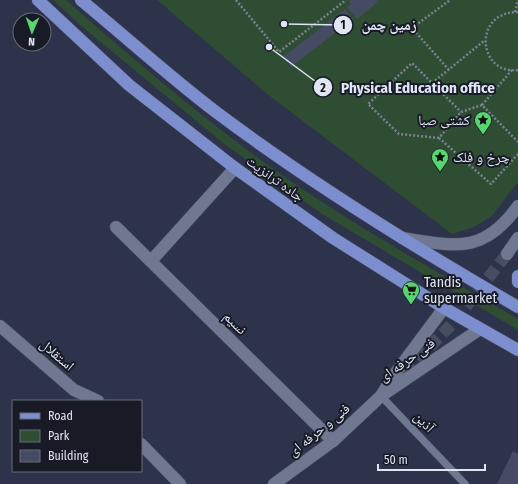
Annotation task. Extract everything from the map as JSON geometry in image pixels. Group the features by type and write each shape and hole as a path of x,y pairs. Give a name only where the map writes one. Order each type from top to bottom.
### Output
{"main road":[{"name":"جاده ترانزیت","path":"38,0 129,85 235,168 333,238 444,308 518,350"},
{"name":"جاده ترانزیت","path":"81,0 216,111 306,175 402,238 518,307"},
{"path":"518,276 518,282"}],"street":[{"path":"151,261 235,168"},
{"path":"402,238 451,246 480,241 495,232 510,218 518,206"},
{"name":"نسيم","path":"116,227 334,441"},
{"path":"507,254 518,238"},
{"name":"فنی حرفه ای","path":"381,396 394,375 444,308"},
{"name":"استقلال","path":"0,326 74,390 96,400"},
{"name":"فنی حرفه ای","path":"381,396 480,328"},
{"name":"فنی و حرفه ای","path":"274,484 334,441 381,396"},
{"path":"142,445 180,484"}],"lane":[{"name":"آذین","path":"381,396 465,484"}],"path":[{"path":"236,0 279,52 346,0"},
{"path":"449,70 412,28 450,0"},
{"path":"518,0 517,12 500,15 492,22 486,30 485,41 486,51 491,60 498,66 518,70"},
{"path":"432,83 485,41"},
{"path":"461,112 412,63 368,104 399,134 439,138 491,184 518,154"},
{"path":"439,138 461,112 482,105 512,70"},
{"path":"482,105 518,142"}],"green space":[{"path":"53,0 66,0 145,68 226,134 282,175 369,232 518,319 518,330 322,214 223,143 80,25"},
{"path":"157,0 518,0 518,182 492,216 474,227 452,234 267,94"}],"building":[{"path":"376,0 378,2 357,19 347,7 351,4 349,1"},
{"path":"345,9 353,19 291,67 283,57"},
{"path":"513,451 518,454 518,484 497,484"}],"tunnel":[{"path":"392,385 453,323 507,254"}],"place":[{"name":"زمین چمن","path":"284,24"},
{"name":"Physical Education office","path":"269,47"},
{"name":"کشتی صبا","path":"483,135"},
{"name":"چرخ و فلک","path":"440,172"},
{"name":"Tandis supermarket","path":"411,305"}]}
